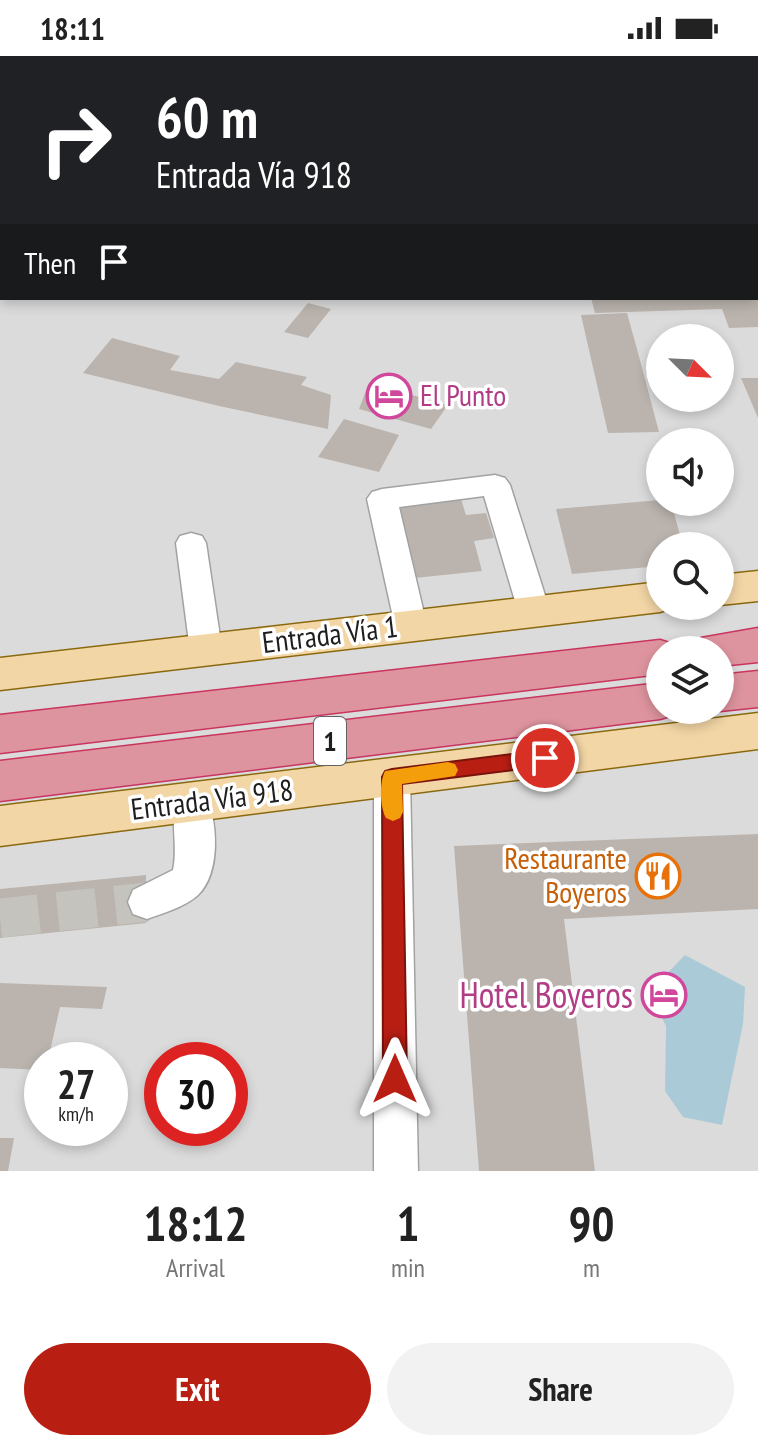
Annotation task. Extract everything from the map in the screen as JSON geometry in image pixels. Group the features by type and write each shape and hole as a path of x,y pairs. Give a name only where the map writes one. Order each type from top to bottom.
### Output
{"highway":[{"path":"734,648 758,645"},
{"name":"1","path":"0,734 646,659"},
{"path":"734,692 758,689"},
{"name":"1","path":"0,781 646,703"}],"main road":[{"path":"734,589 758,586"},
{"name":"Entrada Vía 1","path":"0,674 646,599"},
{"name":"Entrada Vía 918","path":"0,826 758,731"}],"street":[{"path":"411,626 382,499 495,485 534,611"},
{"path":"191,543 206,650"},
{"path":"392,777 396,1171"},
{"path":"147,902 187,882 196,828 192,804"}],"shaded area":[{"path":"0,300 758,300 758,1171 0,1171"}],"water":[{"path":"685,955 745,987 743,1024 722,1125 683,1117 665,1091 666,1026 649,992"}],"building":[{"path":"592,300 758,300 758,327 734,328 734,324 728,324 722,309 595,313"},
{"path":"308,303 331,309 308,338 284,332"},
{"path":"627,313 646,384 646,412 654,412 658,428 646,428 646,432 608,433 581,315"},
{"path":"112,338 180,356 170,370 219,379 236,362 307,377 301,385 331,395 328,429 83,373"},
{"path":"741,378 758,378 758,418"},
{"path":"369,383 448,405 431,429 359,409"},
{"path":"344,419 399,435 379,472 318,457"},
{"path":"461,499 466,515 486,513 494,538 474,541 482,571 405,579 389,506"},
{"path":"646,501 646,516 675,516 679,532 646,532 646,567 572,574 556,509"},
{"path":"758,834 758,909 564,919 595,1171 479,1171 454,846"},
{"path":"146,875 146,923 0,938 0,889"},
{"path":"0,983 107,987 102,1009 60,1007 52,1042 24,1042 24,1069 0,1068"},
{"path":"0,1138 14,1138 8,1171 0,1171"}],"tunnel":[{"path":"0,918 147,902"}],"slow traffic":[{"path":"393,812 392,777 448,770"}],"place":[{"name":"El Punto","path":"389,396"},
{"name":"Restaurante Boyeros","path":"658,876"},
{"name":"Hotel Boyeros","path":"664,995"}],"route":[{"path":"395,1079 392,777 545,758"}]}
